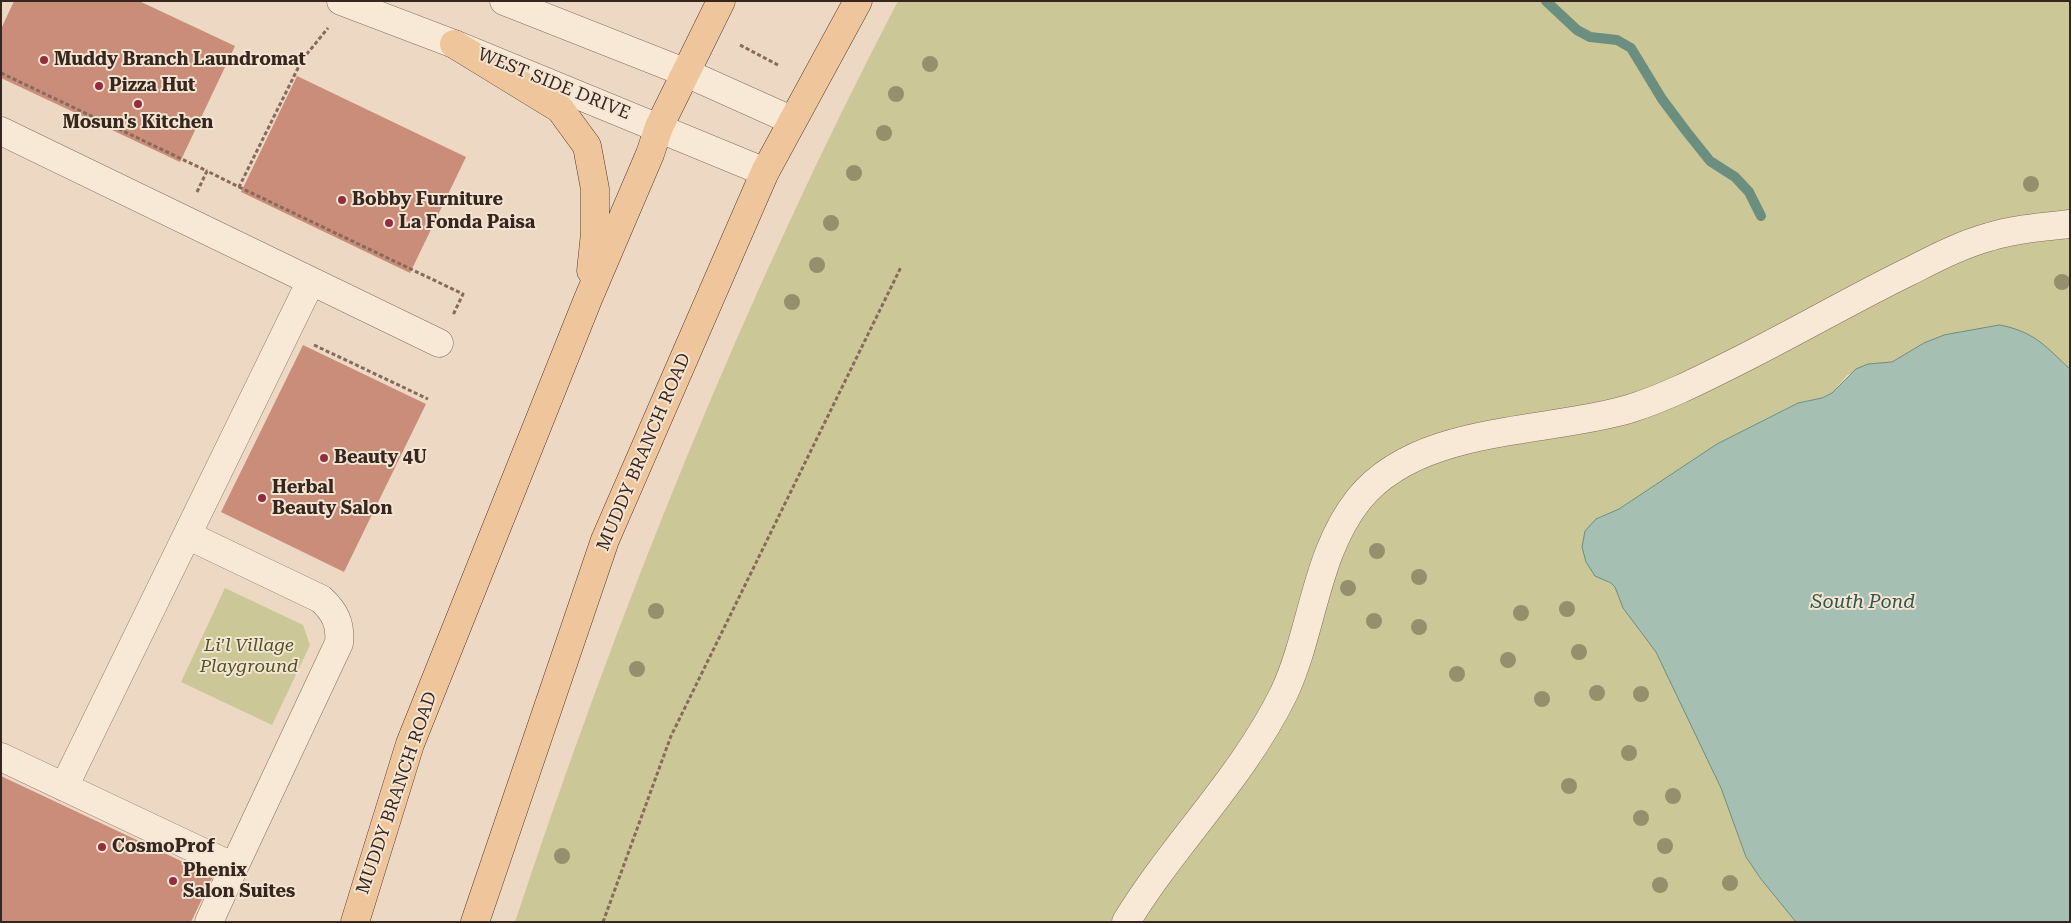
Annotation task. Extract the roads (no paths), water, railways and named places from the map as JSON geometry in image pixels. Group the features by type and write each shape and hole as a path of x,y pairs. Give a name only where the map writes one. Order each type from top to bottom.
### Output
{"main road":[{"name":"MUDDY BRANCH ROAD","path":"354,922 410,744 588,299 650,154 659,127 684,72 721,1"},
{"name":"MUDDY BRANCH ROAD","path":"475,922 605,540 765,172 791,120 858,1"},
{"path":"454,44 560,109 587,146 595,189 595,233 588,299"}],"street":[{"name":"WEST SIDE DRIVE","path":"341,1 454,44 765,172"},
{"path":"504,1 684,72 791,120"},
{"path":"1,131 439,343"},
{"path":"1126,922 1248,754 1284,693 1307,633 1335,537 1360,499 1387,473 1433,449 1500,433 1568,423 1631,408 1703,379 1761,350 1850,301 1950,252 1986,238 2017,229 2070,224"},
{"path":"64,787 311,281"},
{"path":"187,535 322,599 331,608 340,630 340,643 209,922"},
{"path":"1,757 234,867"}],"water":[{"name":"South Pond","path":"2000,325 2022,332 2039,341 2070,369 2070,922 1796,922 1761,879 1746,857 1721,788 1656,652 1623,608 1615,587 1611,583 1595,576 1586,562 1582,547 1585,531 1596,519 1619,509 1717,444 1798,403 1822,398 1832,393 1856,369 1868,364 1892,362 1924,343 1944,335"}],"waterway":[{"path":"1546,1 1577,30 1590,37 1617,40 1631,48 1662,99 1686,131 1710,161 1735,177 1749,192 1761,216"}],"place":[{"name":"Muddy Branch Laundromat","path":"44,60"},
{"name":"Pizza Hut","path":"99,86"},
{"name":"Mosun's Kitchen","path":"138,104"},
{"name":"Bobby Furniture","path":"342,200"},
{"name":"La Fonda Paisa","path":"389,223"},
{"name":"Beauty 4U","path":"324,458"},
{"name":"Herbal Beauty Salon","path":"262,498"},
{"name":"CosmoProf","path":"102,847"},
{"name":"Phenix Salon Suites","path":"173,881"}],"park label":[{"name":"Li'l Village Playground","path":"249,656"}]}
